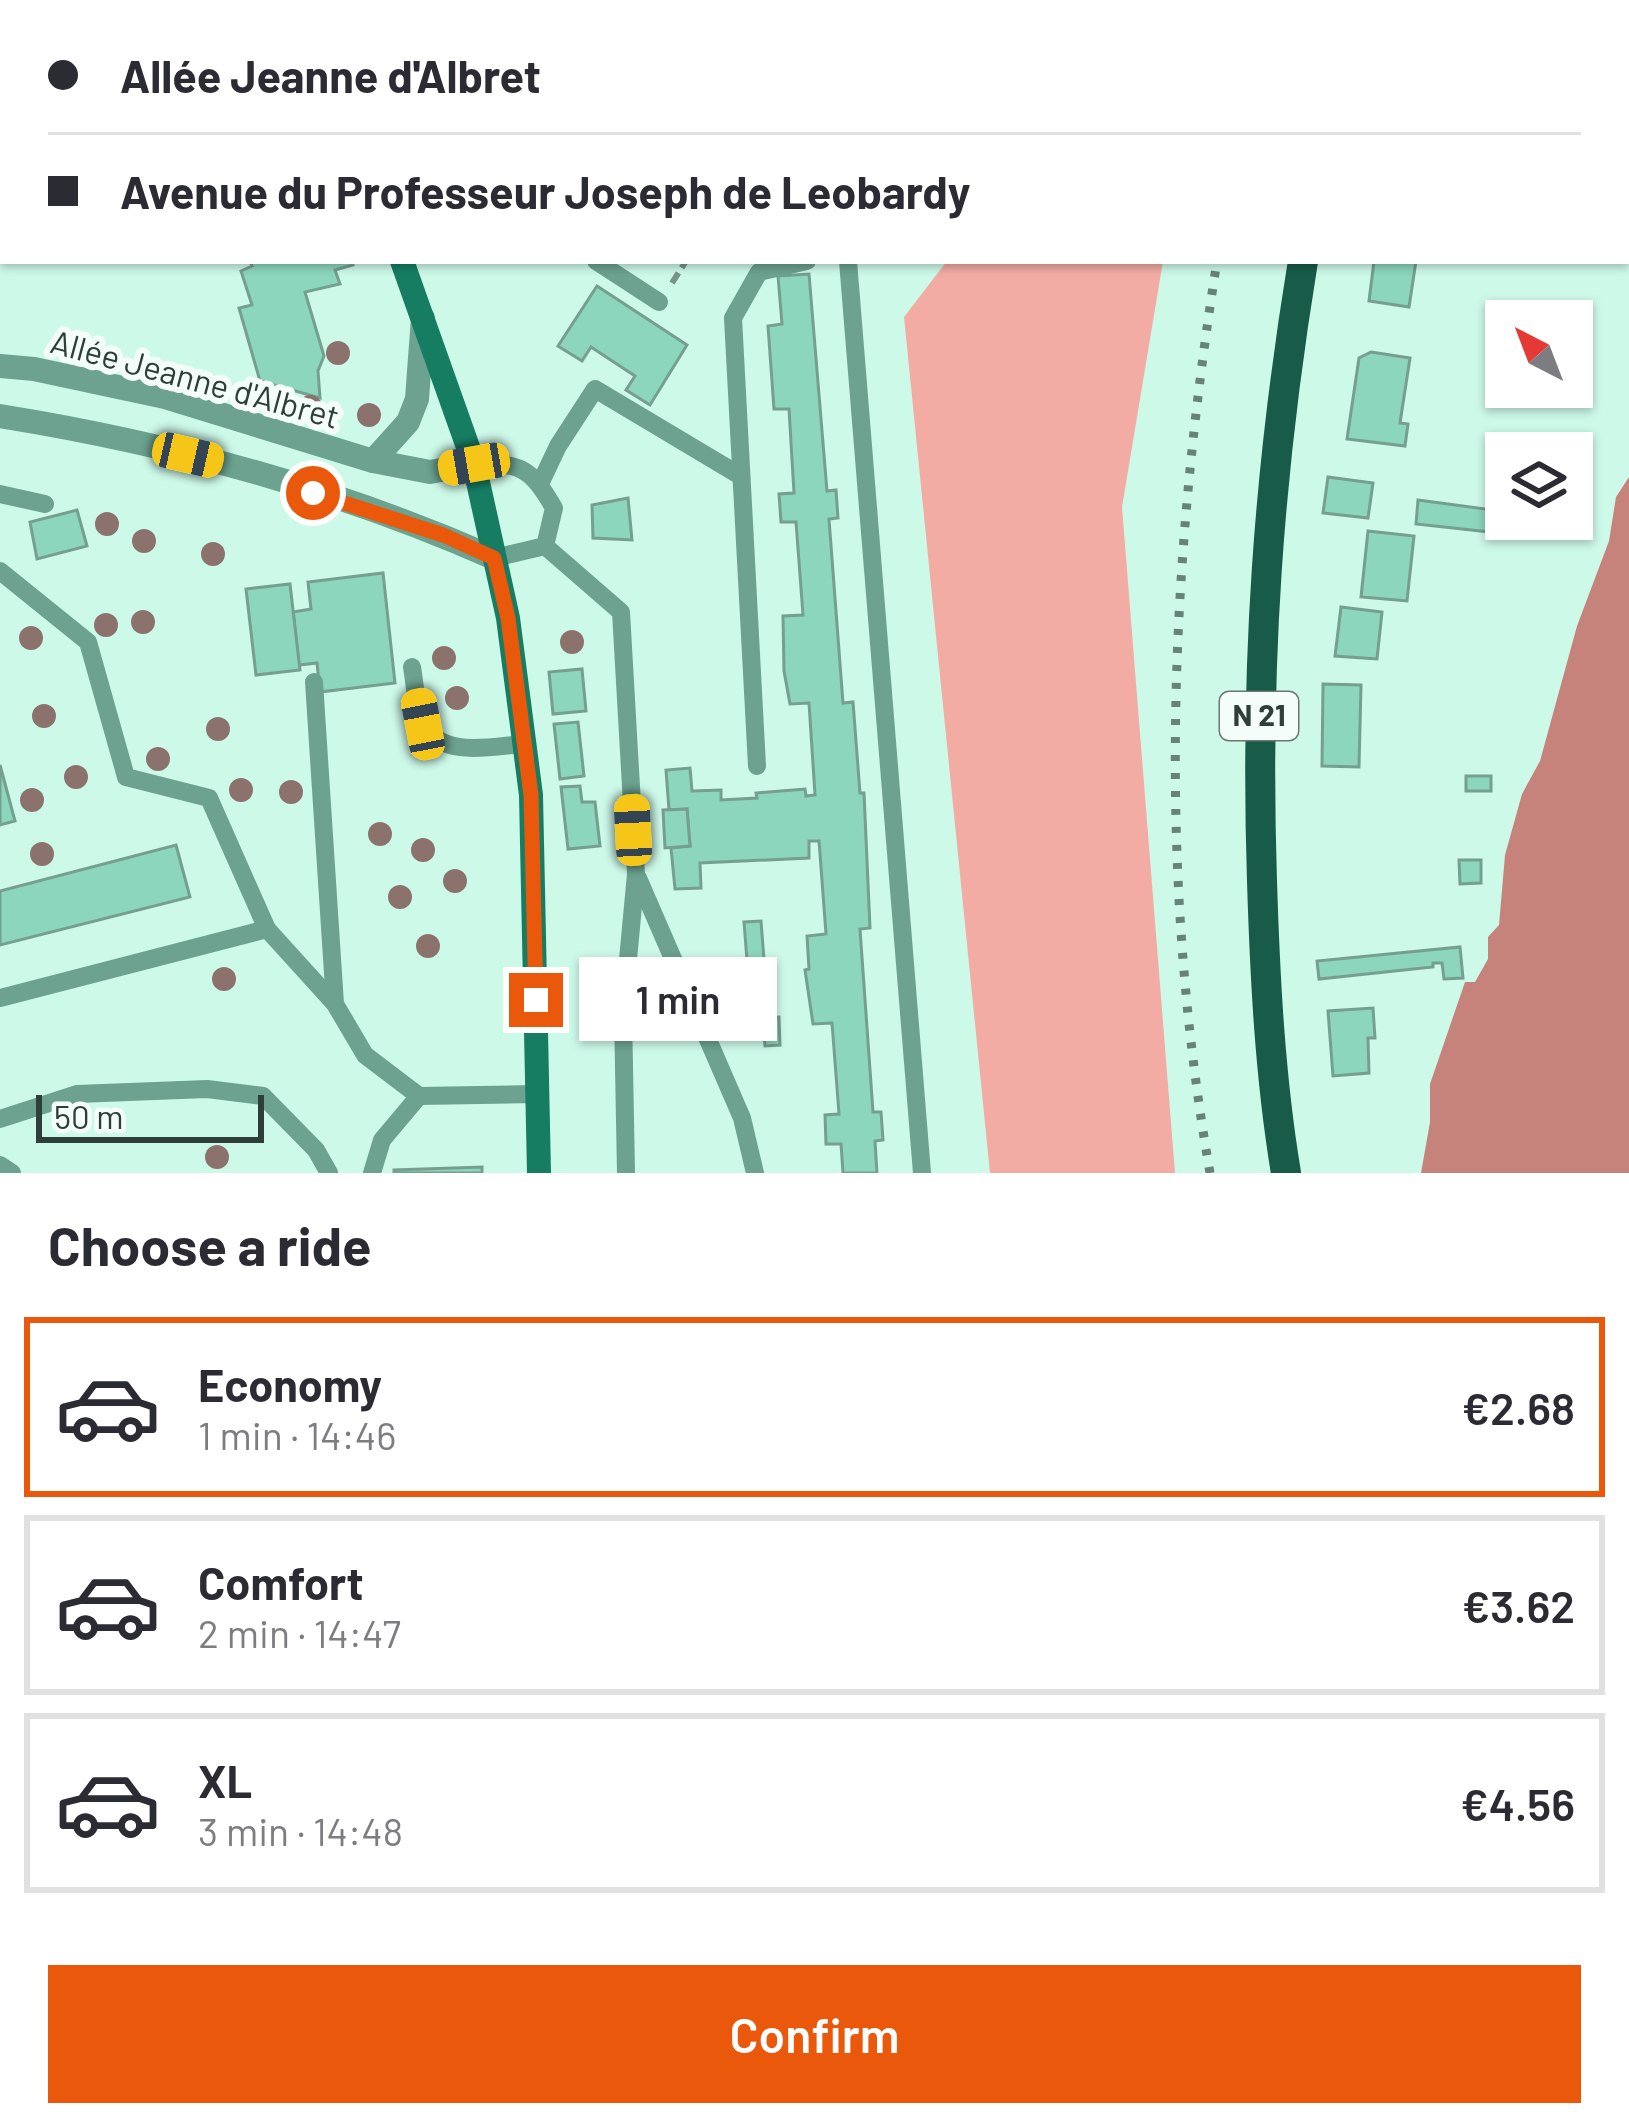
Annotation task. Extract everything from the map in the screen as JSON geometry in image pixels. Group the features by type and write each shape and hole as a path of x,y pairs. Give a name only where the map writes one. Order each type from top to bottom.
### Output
{"main road":[{"path":"403,264 474,464 508,618 531,795 539,1173"},
{"name":"N 21","path":"1286,1173 1265,971 1259,687 1268,517 1303,264"}],"street":[{"name":"Allée Jeanne d'Albret","path":"373,460 407,422 417,400 424,315"},
{"name":"Allée Jeanne d'Albret","path":"0,366 165,397 373,460 430,472 474,464"},
{"path":"0,416 227,464 443,535 494,558"}],"lane":[{"path":"601,264 659,302"},
{"path":"757,766 733,318 759,272 795,264"},
{"path":"848,264 922,1173"},
{"path":"540,484 595,389 739,475"},
{"path":"474,464 510,463 528,471 540,484 554,508 545,546"},
{"path":"0,494 45,504"},
{"path":"494,558 545,546"},
{"path":"545,546 621,612 636,874 623,1013 626,1173"},
{"path":"0,571 88,642 126,777 209,798 267,929 334,1004 365,1054 418,1096 537,1094"},
{"path":"412,667 423,724 441,742 469,749 524,744"},
{"path":"314,682 334,1004"},
{"path":"636,874 742,1118 755,1173"},
{"path":"0,998 267,929"},
{"path":"0,1120 77,1094 207,1088 263,1096 316,1150 329,1173"},
{"path":"372,1173 382,1140 418,1096"},
{"path":"0,1165 12,1173"}],"shaded area":[{"path":"945,264 1162,264 1122,507 1175,1173 990,1173 904,317"},
{"path":"1629,477 1629,1173 1421,1173 1430,1122 1430,1084 1465,982 1475,982 1488,959 1488,937 1499,925 1505,855 1522,794 1540,761 1577,626 1609,541 1616,497"}],"building":[{"path":"353,264 335,270 340,284 305,292 324,356 318,371 320,398 260,381 239,308 252,305 241,271 252,266"},
{"path":"1374,264 1416,264 1409,307 1369,301"},
{"path":"809,274 827,491 836,490 838,518 829,519 843,703 853,702 860,793 864,793 870,928 860,929 873,1112 881,1112 883,1140 875,1141 877,1173 843,1173 841,1144 826,1144 825,1115 839,1114 832,1023 813,1024 805,970 809,969 807,936 826,934 819,841 809,841 809,858 700,863 701,888 675,889 671,848 690,846 687,809 669,810 666,770 690,768 692,791 721,790 721,800 805,789 806,796 815,795 809,703 790,704 784,671 783,616 803,615 796,522 781,522 779,494 794,493 789,409 774,409 768,326 782,324 778,276"},
{"path":"597,286 687,345 650,405 626,390 635,376 591,347 582,361 558,346"},
{"path":"1371,352 1410,358 1400,423 1408,424 1405,446 1347,439 1359,358"},
{"path":"1328,477 1373,483 1368,518 1323,513"},
{"path":"628,498 632,540 593,538 592,505"},
{"path":"1418,500 1485,509 1485,531 1416,524"},
{"path":"77,510 87,546 37,559 30,522"},
{"path":"1368,531 1414,536 1407,601 1361,597"},
{"path":"383,573 395,683 320,692 317,663 299,665 293,612 311,609 308,582"},
{"path":"290,584 300,670 256,675 246,589"},
{"path":"1341,607 1382,612 1377,659 1335,656"},
{"path":"582,669 586,711 553,714 549,672"},
{"path":"1323,684 1361,685 1359,767 1322,766"},
{"path":"578,722 584,776 560,779 554,724"},
{"path":"0,765 15,821 0,825"},
{"path":"1466,776 1491,776 1491,791 1466,791"},
{"path":"580,786 582,802 595,802 600,846 568,849 561,787"},
{"path":"687,809 690,846 665,848 663,810"},
{"path":"176,845 190,897 0,945 0,891"},
{"path":"1459,860 1481,860 1481,883 1460,884"},
{"path":"761,921 768,1011 751,1012 744,922"},
{"path":"1460,947 1463,978 1444,979 1442,963 1433,963 1433,967 1319,979 1317,961"},
{"path":"1373,1008 1375,1038 1368,1038 1369,1073 1333,1076 1328,1011"},
{"path":"779,1017 780,1045 765,1046 763,1018"},
{"path":"482,1167 482,1173 394,1173 394,1170"}],"railway":[{"path":"1210,1173 1182,946 1176,717 1188,488 1217,264"}],"route":[{"path":"313,493 443,535 494,558 508,618 531,795 536,1000"}]}
